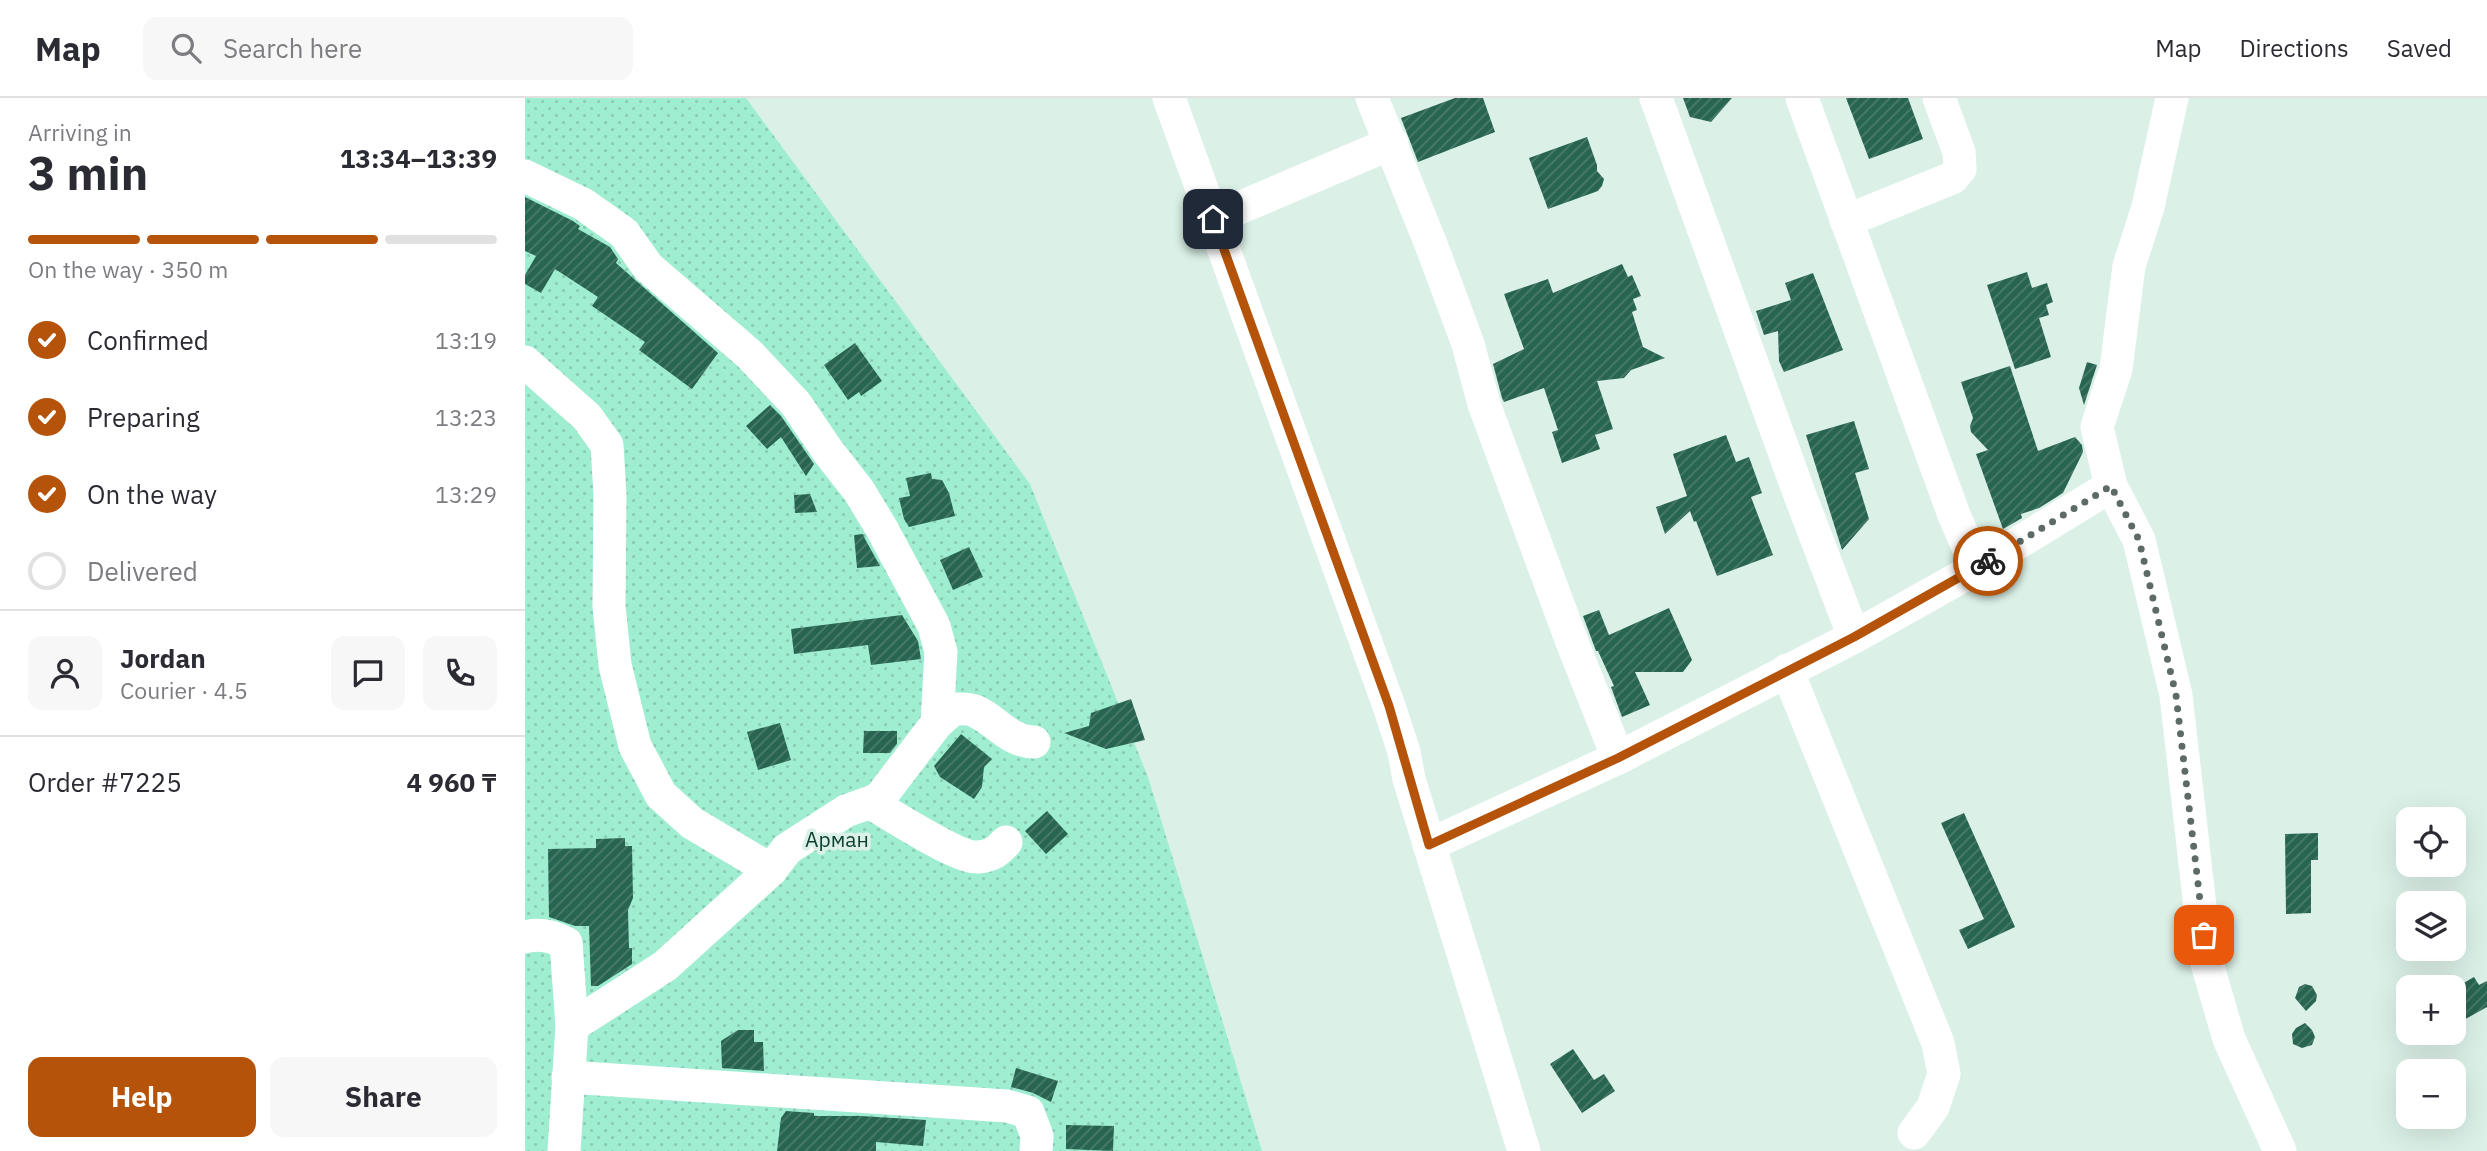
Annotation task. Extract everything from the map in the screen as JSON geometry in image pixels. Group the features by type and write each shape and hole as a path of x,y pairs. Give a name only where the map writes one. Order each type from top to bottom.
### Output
{"street":[{"path":"1169,98 1389,706 1524,1151"},
{"path":"1372,98 1392,143 1468,344 1484,404 1618,758"},
{"path":"1656,98 1798,491 1854,637"},
{"path":"1802,98 1954,515 1977,568"},
{"path":"1846,221 1952,178 1961,169 1959,152 1939,98"},
{"path":"2172,98 2148,207 2129,266 2116,369 2097,427 2111,486 2139,540 2176,695 2206,960 2229,1038 2280,1151"},
{"path":"1213,219 1392,143"},
{"path":"525,176 583,204 624,233 648,267 749,354 796,404 859,491 935,626 941,652 937,723"},
{"path":"525,362 587,417 607,445 610,495 610,618 615,665 635,746 660,794 692,822 771,870"},
{"path":"1429,845 1618,758 1854,637 1977,568 2111,486"},
{"path":"1787,670 1938,1043 1944,1074 1933,1107 1913,1133"},
{"path":"572,1026 665,966 771,870 787,849 846,811 879,799 937,723 953,709 972,709 996,723 1009,735 1034,742"},
{"path":"870,803 920,832 975,858 995,854 1006,842"},
{"path":"525,937 553,937 566,943 572,1026 564,1151"},
{"path":"568,1077 1007,1106 1028,1112 1037,1136 1036,1151"}],"green space":[{"name":"Арман","path":"525,98 746,98 1030,484 1148,777 1262,1151 525,1151"}],"building":[{"path":"1455,98 1483,98 1495,132 1418,162 1401,118"},
{"path":"1683,98 1732,98 1711,122 1690,117"},
{"path":"1846,98 1908,98 1923,139 1869,159"},
{"path":"1587,137 1597,171 1604,179 1602,186 1598,191 1548,209 1529,158"},
{"path":"525,197 573,221 580,226 578,229 610,247 618,259 616,263 718,353 692,389 639,350 645,342 592,306 598,297 555,269 541,293 525,284 525,275 536,256 525,251"},
{"path":"1622,264 1628,277 1632,275 1641,296 1633,299 1637,310 1632,312 1643,347 1665,358 1631,370 1624,378 1597,381 1613,429 1595,435 1600,449 1562,463 1552,432 1558,430 1544,388 1504,402 1502,398 1493,364 1524,349 1504,294 1548,279 1553,293"},
{"path":"2027,272 2032,288 2047,283 2053,302 2046,305 2049,315 2039,318 2051,357 2015,369 1987,285"},
{"path":"1813,273 1843,350 1784,372 1779,361 1778,331 1764,335 1756,311 1791,300 1785,283"},
{"path":"855,343 882,381 861,396 859,392 848,400 824,365"},
{"path":"2087,362 2097,365 2084,405 2079,388"},
{"path":"2010,366 2038,451 2075,437 2082,445 2083,452 2063,493 2039,508 2021,514 2022,518 2003,529 1976,454 1988,450 1971,432 1973,418 1961,382"},
{"path":"770,405 781,416 814,464 806,476 781,437 767,449 746,426"},
{"path":"1854,421 1869,469 1855,473 1869,519 1842,550 1806,435"},
{"path":"1726,435 1736,462 1749,457 1762,493 1751,497 1773,555 1717,576 1690,511 1665,534 1656,507 1687,496 1673,454"},
{"path":"931,473 932,479 942,480 949,493 955,516 909,527 904,519 899,498 910,496 906,478"},
{"path":"810,494 817,512 795,513 794,495"},
{"path":"863,534 880,566 857,568 854,535"},
{"path":"969,547 983,577 953,590 940,560"},
{"path":"1669,608 1692,660 1683,672 1635,672 1650,705 1622,717 1611,687 1614,686 1596,651 1583,616 1599,610 1609,635"},
{"path":"902,615 918,641 921,659 871,665 868,645 794,654 791,629"},
{"path":"1131,699 1145,740 1106,749 1064,733 1089,726 1091,713"},
{"path":"780,723 791,760 758,770 747,732"},
{"path":"864,731 897,731 897,744 890,753 863,753"},
{"path":"961,734 992,759 984,767 982,787 974,799 940,777 934,766"},
{"path":"1047,811 1068,834 1046,854 1025,831"},
{"path":"1964,813 2015,927 1968,949 1959,930 1984,919 1941,823"},
{"path":"2318,833 2318,860 2311,860 2311,913 2286,914 2285,834"},
{"path":"625,838 625,846 632,846 633,898 628,910 632,964 598,986 591,986 589,926 575,926 549,917 548,849 596,848 596,839"},
{"path":"2474,977 2479,985 2487,981 2487,1007 2466,1019 2466,982"},
{"path":"2305,984 2312,986 2317,995 2316,1001 2306,1011 2295,998 2299,987"},
{"path":"2305,1023 2315,1037 2312,1045 2302,1048 2293,1044 2292,1034"},
{"path":"738,1030 754,1030 754,1042 763,1042 764,1071 722,1068 721,1041"},
{"path":"1573,1049 1594,1080 1604,1074 1615,1091 1582,1113 1550,1064"},
{"path":"1016,1068 1058,1081 1051,1102 1033,1093 1011,1087"},
{"path":"786,1111 814,1113 814,1116 926,1120 923,1146 876,1142 876,1151 777,1151 781,1118"},
{"path":"1066,1125 1114,1126 1113,1151 1066,1149"}],"way so far":[{"path":"1988,561 2111,486 2139,540 2176,695 2204,935"}],"route":[{"path":"1213,219 1389,706 1429,845 1618,758 1854,637 1988,561"}]}
